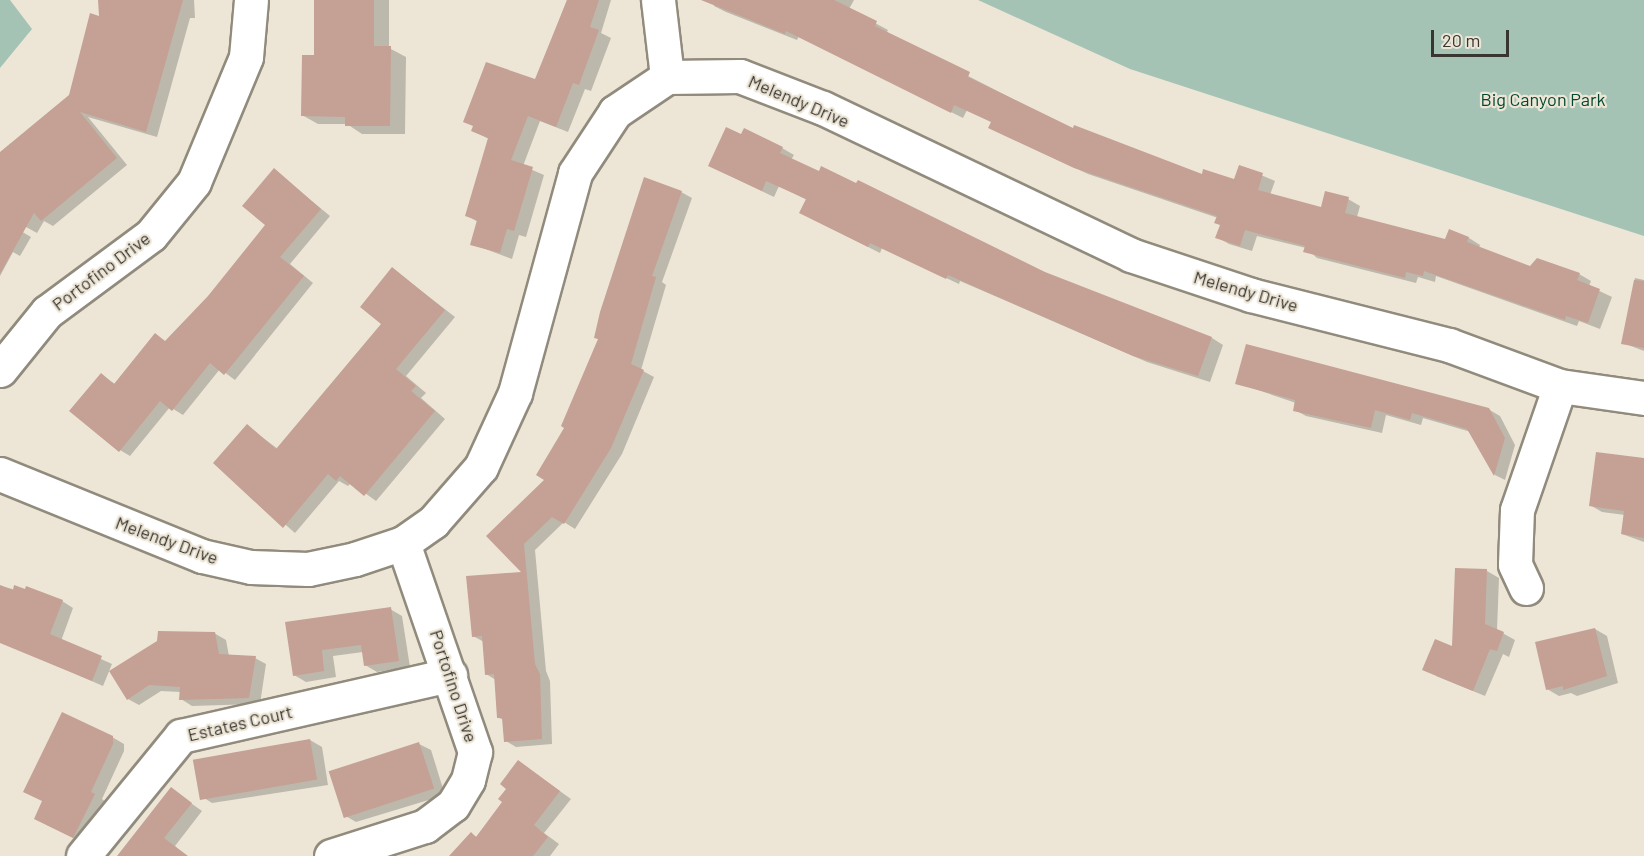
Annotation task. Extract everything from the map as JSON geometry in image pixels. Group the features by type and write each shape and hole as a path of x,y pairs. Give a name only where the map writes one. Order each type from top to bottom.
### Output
{"street":[{"name":"Portofino Drive","path":"0,370 46,312 151,235 194,182 246,57 251,0"},
{"path":"658,0 667,77"},
{"name":"Melendy Drive","path":"0,474 202,556 251,567 308,569 355,559 403,543 433,522 481,467 515,393 575,173 615,112 667,77 740,76 823,108 1131,255 1251,295 1449,345 1560,386 1644,398"},
{"path":"1526,588 1515,564 1517,510 1560,386"},
{"name":"Portofino Drive","path":"331,856 425,826 453,805 468,780 475,752 403,543"},
{"name":"Estates Court","path":"83,856 181,736 450,675"}],"green space":[{"path":"0,0 10,0 32,29 0,68"},
{"name":"Big Canyon Park","path":"978,0 1644,0 1644,236 1130,69"}],"building":[{"path":"98,0 183,0 146,132 80,112 117,158 41,221 34,213 0,274 0,152 69,95 90,13 99,16"},
{"path":"314,0 374,0 374,46 391,46 390,126 345,126 345,117 301,116 302,55 314,55"},
{"path":"567,0 599,0 590,27 599,30 579,85 573,83 556,127 528,116 511,160 533,167 514,231 507,229 500,253 470,245 477,220 465,216 488,138 471,131 473,126 463,122 486,62 535,79"},
{"path":"701,0 834,0 877,21 875,26 970,72 968,77 1073,128 1074,125 1202,174 1203,169 1234,179 1239,165 1263,173 1258,190 1321,207 1325,191 1349,197 1345,213 1445,239 1449,229 1469,237 1467,242 1530,266 1537,258 1580,273 1577,280 1600,289 1588,323 1566,316 1565,320 1424,271 1423,276 1406,272 1405,278 1303,252 1305,246 1245,230 1240,246 1215,238 1220,225 1214,223 1217,216 1074,168 988,128 991,122 954,105 951,113 786,31 785,34"},
{"path":"726,127 741,134 744,128 783,147 780,153 819,171 821,166 856,183 858,180 1045,272 1212,337 1198,376 1133,356 948,275 946,279 870,243 868,247 799,213 806,199 766,181 762,191 708,166"},
{"path":"274,168 321,209 280,257 304,276 224,375 210,363 172,411 160,401 119,452 69,411 101,373 114,384 155,333 165,341 208,296 265,225 242,206"},
{"path":"644,177 682,191 652,276 656,277 631,364 644,370 611,448 564,524 552,517 524,544 535,664 540,674 542,739 504,742 502,718 497,718 494,674 485,675 482,636 472,637 466,576 521,572 486,536 544,480 536,475 564,428 561,426 598,339 594,338 600,312"},
{"path":"392,267 445,310 396,369 416,386 411,391 435,411 364,496 340,476 336,481 328,474 283,528 213,463 247,424 276,449 381,324 360,307"},
{"path":"1634,280 1644,281 1644,348 1621,344"},
{"path":"1246,344 1489,408 1505,438 1494,476 1467,429 1412,413 1410,420 1375,410 1371,428 1293,411 1295,400 1235,384"},
{"path":"1596,452 1644,458 1644,538 1621,534 1624,511 1589,506"},
{"path":"1455,568 1487,569 1485,624 1504,632 1497,651 1490,649 1473,691 1422,670 1435,639 1452,646"},
{"path":"0,585 13,590 14,585 25,589 26,586 63,600 50,634 102,656 92,681 0,643"},
{"path":"391,607 399,661 364,666 361,645 322,650 324,671 293,676 285,622"},
{"path":"1595,628 1607,676 1563,690 1563,686 1546,690 1535,642"},
{"path":"158,631 215,632 219,654 256,656 249,698 179,700 180,687 149,685 127,700 109,671 157,641"},
{"path":"62,712 113,736 113,744 91,792 95,794 73,838 34,819 42,801 23,792"},
{"path":"310,739 317,779 200,800 193,760"},
{"path":"419,742 434,789 344,818 329,771"},
{"path":"518,760 560,791 534,825 548,837 533,856 449,856 471,832 476,837 502,802 498,799 506,789 500,784"},
{"path":"171,787 192,803 164,838 188,856 117,856"}]}
